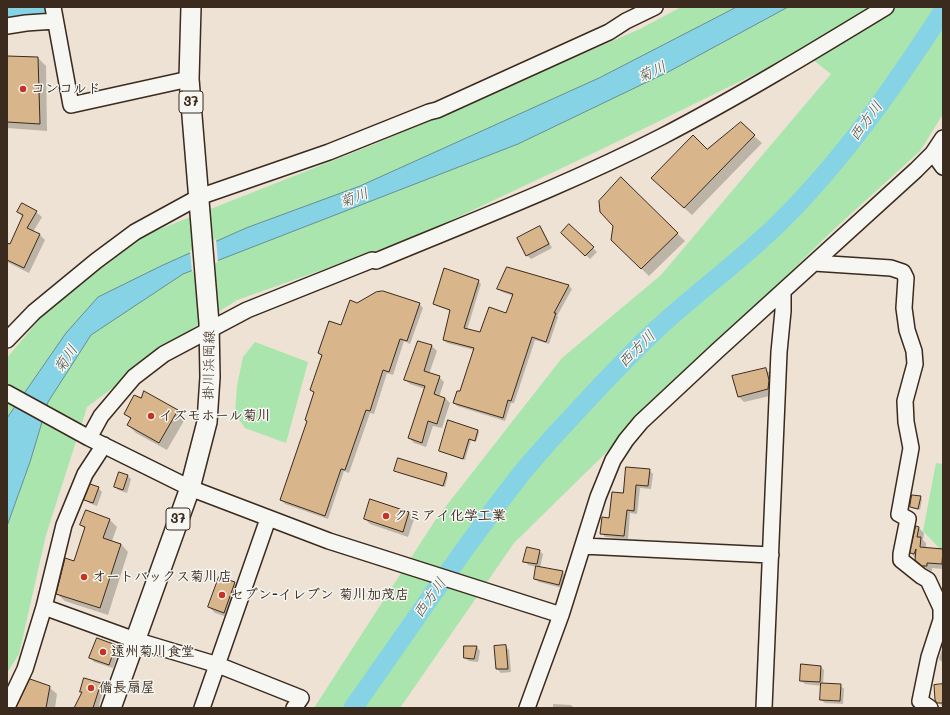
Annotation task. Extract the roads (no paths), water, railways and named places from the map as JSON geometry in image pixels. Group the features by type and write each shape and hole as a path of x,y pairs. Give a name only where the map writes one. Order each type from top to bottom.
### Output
{"main road":[{"name":"掛川浜岡線","path":"111,708 190,488 206,422 210,377 210,325 189,79 191,7"}],"street":[{"path":"7,340 34,312 96,261 135,232 199,197 329,152 429,112 438,110 609,32 626,21 655,7"},
{"path":"86,436 134,378 164,354 210,325 493,213 586,173 662,137 770,78 886,7"},
{"path":"7,26 26,23 54,14 71,105 189,79"},
{"path":"527,708 561,615 598,497 613,460 626,440 641,422 933,153 943,138"},
{"path":"933,153 943,167"},
{"path":"814,263 890,268 903,272 906,278 904,308 907,330 914,351 915,364 905,401 906,422 911,448 899,514 908,519 901,554 902,560 928,580 941,608 941,620 929,657 920,701 930,708"},
{"path":"764,708 779,352 784,311 783,291"},
{"path":"7,393 86,436 190,488 329,541 561,615"},
{"path":"7,706 25,669 44,607 64,525 85,474 104,445"},
{"path":"202,708 268,519"},
{"path":"583,546 771,554"},
{"path":"44,607 135,640 218,665 300,698 294,708"}],"water":[{"name":"菊川","path":"737,7 788,7 670,71 518,144 183,274 91,335 48,402 30,462 7,526 7,418 66,333 98,297 163,265 246,228 360,186 599,78"}],"waterway":[{"path":"7,14 48,7"},
{"name":"西方川","path":"353,708 459,557 525,469 627,358 673,314 751,249 803,198 847,148 887,94 943,11"}],"place":[{"name":"コンコルド","path":"23,89"},
{"name":"イズモホール菊川","path":"151,416"},
{"name":"クミアイ化学工業","path":"386,516"},
{"name":"オートバックス菊川店","path":"84,577"},
{"name":"セブン-イレブン 菊川加茂店","path":"222,595"},
{"name":"遠州菊川食堂","path":"103,652"},
{"name":"備長扇屋","path":"91,688"}]}
